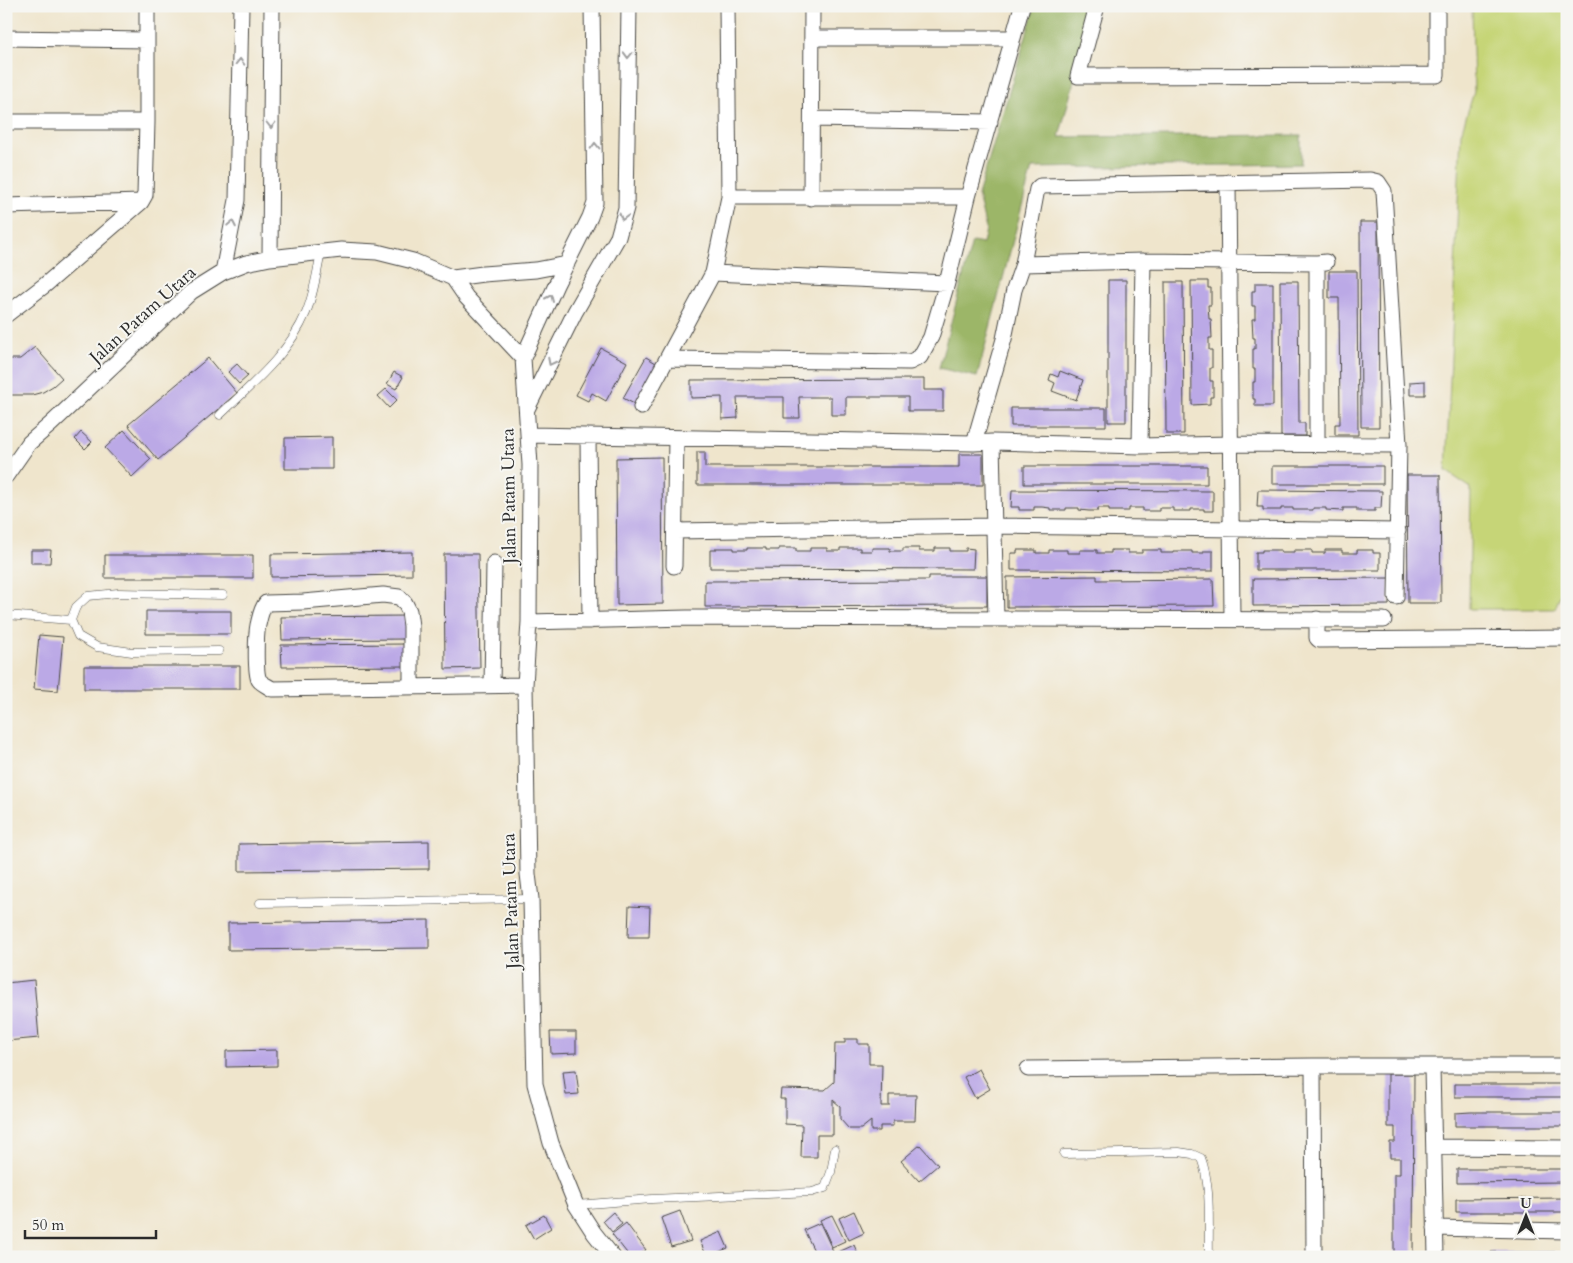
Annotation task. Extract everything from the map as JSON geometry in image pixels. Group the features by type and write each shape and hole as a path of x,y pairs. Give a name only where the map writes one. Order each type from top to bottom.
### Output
{"street":[{"path":"6,315 46,285 141,202 145,195 148,122 147,6"},
{"path":"223,272 236,200 241,6"},
{"path":"270,258 272,6"},
{"path":"567,264 536,270 453,278 466,297 523,358 590,217 595,203 592,6"},
{"path":"526,411 575,312 618,237 626,208 629,6"},
{"path":"641,407 713,273 729,197 727,6"},
{"path":"811,198 812,6"},
{"path":"668,359 910,362 920,356 931,337 947,283 968,197 1022,6"},
{"path":"1097,6 1078,76 1437,75 1437,6"},
{"path":"6,38 147,40"},
{"path":"812,38 1013,38"},
{"path":"812,119 990,122"},
{"path":"6,122 148,122"},
{"path":"974,443 1004,339 1014,290 1023,264 1037,189 1040,186 1370,180 1378,182 1384,191 1399,445 1396,597"},
{"path":"1228,182 1232,620"},
{"path":"729,197 968,197"},
{"path":"6,206 141,202"},
{"name":"Jalan Patam Utara","path":"6,476 11,460 29,443 191,292 223,272 246,262 341,250 377,252 413,261 453,278"},
{"path":"1140,446 1143,261"},
{"path":"1023,264 1143,261 1322,262 1317,445"},
{"path":"713,273 947,283"},
{"name":"Jalan Patam Utara","path":"523,358 530,465 529,622 525,685 528,874 531,899 535,1084 552,1143 576,1205 594,1233 613,1257"},
{"path":"529,435 1140,446 1231,444 1399,445"},
{"path":"588,437 590,621"},
{"path":"674,566 676,438"},
{"path":"992,442 996,619"},
{"path":"676,531 994,526 1398,531"},
{"path":"492,686 494,563"},
{"path":"411,686 411,626 409,611 399,597 384,595 303,602 266,603 262,607 257,627 257,670 258,678 272,689 525,685"},
{"path":"529,622 687,618 1384,620"},
{"path":"1316,619 1317,638 1319,640 1567,638"},
{"path":"1313,1066 1314,1257"},
{"path":"1028,1069 1567,1066"},
{"path":"1432,1067 1436,1257"},
{"path":"1434,1147 1567,1148"},
{"path":"1435,1228 1567,1231"}],"lane":[{"path":"220,416 271,366 298,329 307,311 321,252"},
{"path":"219,650 132,652 97,647 78,636 72,620 76,607 88,596 118,593 223,595"},
{"path":"6,615 72,620"},
{"path":"260,903 531,899"},
{"path":"576,1205 652,1199 812,1192 825,1188 831,1172 835,1150"},
{"path":"1064,1154 1179,1152 1201,1158 1207,1182 1209,1257"}],"green space":[{"path":"1035,6 1094,6 1059,137 1301,135 1301,164 1032,168 977,377 939,368 972,242 983,244 986,229 978,195"},
{"path":"1472,6 1567,6 1567,576 1555,609 1469,609 1471,488 1446,471 1461,133 1474,92"}],"building":[{"path":"1360,222 1378,222 1379,427 1361,427"},
{"path":"1329,271 1357,271 1358,435 1335,435 1335,424 1340,424 1339,298 1329,298"},
{"path":"1108,280 1126,280 1126,422 1108,422"},
{"path":"1191,281 1208,281 1208,288 1211,288 1211,305 1208,305 1209,319 1211,319 1212,338 1209,338 1209,350 1212,350 1210,381 1213,381 1213,397 1210,397 1210,404 1192,405"},
{"path":"1280,281 1298,281 1299,423 1305,423 1305,436 1281,436"},
{"path":"1165,282 1183,282 1184,434 1166,434"},
{"path":"1255,283 1273,283 1273,406 1255,406 1255,399 1253,399 1255,369 1253,369 1253,349 1255,349 1255,338 1253,338 1252,319 1255,319 1255,306 1252,306 1252,291 1255,291"},
{"path":"35,347 62,378 43,392 32,395 6,395 6,359 20,359"},
{"path":"601,348 627,362 606,401 592,393 588,401 576,395"},
{"path":"646,357 661,366 638,406 623,398"},
{"path":"208,358 237,393 158,460 128,425"},
{"path":"237,364 248,376 239,384 228,372"},
{"path":"1060,371 1083,380 1076,400 1052,391 1055,383 1049,380 1051,374 1058,377"},
{"path":"394,372 403,377 396,389 387,384"},
{"path":"924,379 924,390 943,390 943,411 908,411 908,397 846,397 846,415 831,415 831,397 799,397 800,418 784,418 784,397 737,397 738,418 722,419 722,397 691,398 691,380"},
{"path":"1425,381 1425,395 1410,395 1410,382"},
{"path":"386,389 397,400 389,408 378,396"},
{"path":"1011,408 1106,408 1106,426 1011,426"},
{"path":"124,430 151,459 132,477 105,448"},
{"path":"81,432 92,442 85,449 75,439"},
{"path":"332,437 332,469 285,469 285,438"},
{"path":"697,452 705,452 705,467 959,467 959,454 983,454 983,485 697,485"},
{"path":"662,457 663,604 617,605 616,458"},
{"path":"1024,466 1207,466 1207,484 1024,484"},
{"path":"1272,466 1383,466 1383,484 1272,484"},
{"path":"1407,475 1440,475 1441,603 1408,603"},
{"path":"1012,490 1213,491 1213,511 1191,509 1191,511 1173,511 1173,508 1159,508 1159,511 1143,511 1143,508 1129,508 1129,511 1109,511 1109,508 1098,508 1098,511 1089,511 1079,510 1079,508 1050,510 1050,508 1042,507 1034,507 1034,510 1019,510 1019,507 1011,507"},
{"path":"1258,490 1382,491 1381,508 1375,508 1375,511 1357,511 1357,508 1343,508 1343,511 1326,510 1326,508 1313,508 1313,510 1281,508 1281,510 1263,510 1263,507 1257,507"},
{"path":"716,548 747,550 747,548 766,548 766,550 779,550 779,548 796,548 796,551 810,551 810,548 827,548 827,551 840,551 840,548 860,548 860,551 872,551 872,548 890,548 890,551 903,551 903,548 919,548 919,551 935,551 935,548 950,548 950,551 966,551 966,548 974,549 973,569 710,568 710,550 716,550"},
{"path":"31,550 51,550 50,563 31,563"},
{"path":"1017,550 1036,550 1036,553 1049,553 1049,550 1067,550 1067,553 1080,553 1080,550 1097,550 1097,553 1111,553 1111,550 1128,550 1128,553 1142,553 1142,550 1161,550 1161,553 1192,551 1192,553 1204,553 1204,551 1213,551 1213,571 1011,570 1011,553 1017,553"},
{"path":"1262,550 1294,552 1294,550 1312,550 1312,553 1325,553 1325,550 1342,550 1342,553 1357,553 1357,550 1373,550 1373,553 1380,553 1380,570 1256,570 1256,552 1262,552"},
{"path":"412,552 412,575 271,577 271,554"},
{"path":"444,554 478,554 480,668 445,669"},
{"path":"105,555 253,555 253,578 105,578"},
{"path":"929,576 987,576 987,606 705,607 705,581 929,580"},
{"path":"1097,576 1097,580 1213,579 1214,606 1007,607 1007,577"},
{"path":"1389,578 1389,605 1253,606 1253,579"},
{"path":"146,611 231,611 231,634 146,634"},
{"path":"407,616 407,639 282,640 281,617"},
{"path":"39,635 63,637 58,691 34,689"},
{"path":"407,644 407,666 282,667 281,645"},
{"path":"84,666 240,666 240,689 84,689"},
{"path":"429,841 429,869 239,871 239,844"},
{"path":"629,906 650,907 649,937 628,937"},
{"path":"429,920 429,948 228,950 228,923"},
{"path":"34,980 39,1038 6,1041 6,983"},
{"path":"550,1032 576,1032 576,1053 551,1054"},
{"path":"845,1039 858,1039 858,1044 869,1044 869,1064 882,1064 881,1106 889,1106 889,1095 916,1095 915,1121 893,1121 893,1126 880,1126 880,1131 871,1131 871,1121 861,1129 849,1129 840,1119 840,1106 833,1100 833,1135 817,1135 817,1157 801,1157 802,1125 785,1124 785,1099 780,1099 781,1089 825,1090 834,1082 835,1043 845,1043"},
{"path":"277,1050 277,1066 226,1067 226,1051"},
{"path":"979,1069 990,1089 975,1098 964,1077"},
{"path":"576,1070 579,1094 566,1095 563,1071"},
{"path":"1388,1074 1414,1074 1413,1257 1394,1257 1394,1174 1400,1174 1400,1158 1390,1158 1390,1142 1395,1142 1395,1127 1388,1127"},
{"path":"1455,1084 1567,1084 1567,1097 1455,1097"},
{"path":"1567,1112 1567,1126 1455,1126 1455,1113"},
{"path":"920,1145 938,1165 919,1181 901,1161"},
{"path":"1457,1169 1567,1169 1567,1182 1457,1183"},
{"path":"1567,1198 1567,1212 1456,1212 1456,1199"},
{"path":"680,1211 691,1241 671,1247 661,1218"},
{"path":"854,1211 864,1233 849,1240 839,1218"},
{"path":"613,1212 622,1224 612,1232 603,1221"},
{"path":"544,1215 551,1228 534,1239 526,1225"},
{"path":"832,1215 845,1241 832,1247 820,1220"},
{"path":"626,1223 646,1250 637,1257 630,1257 612,1234"},
{"path":"820,1223 833,1251 817,1257 804,1230"},
{"path":"721,1232 728,1248 707,1257 700,1241"},
{"path":"854,1245 859,1257 833,1257 832,1255"},
{"path":"1491,1252 1567,1252 1567,1257 1491,1257"}]}
